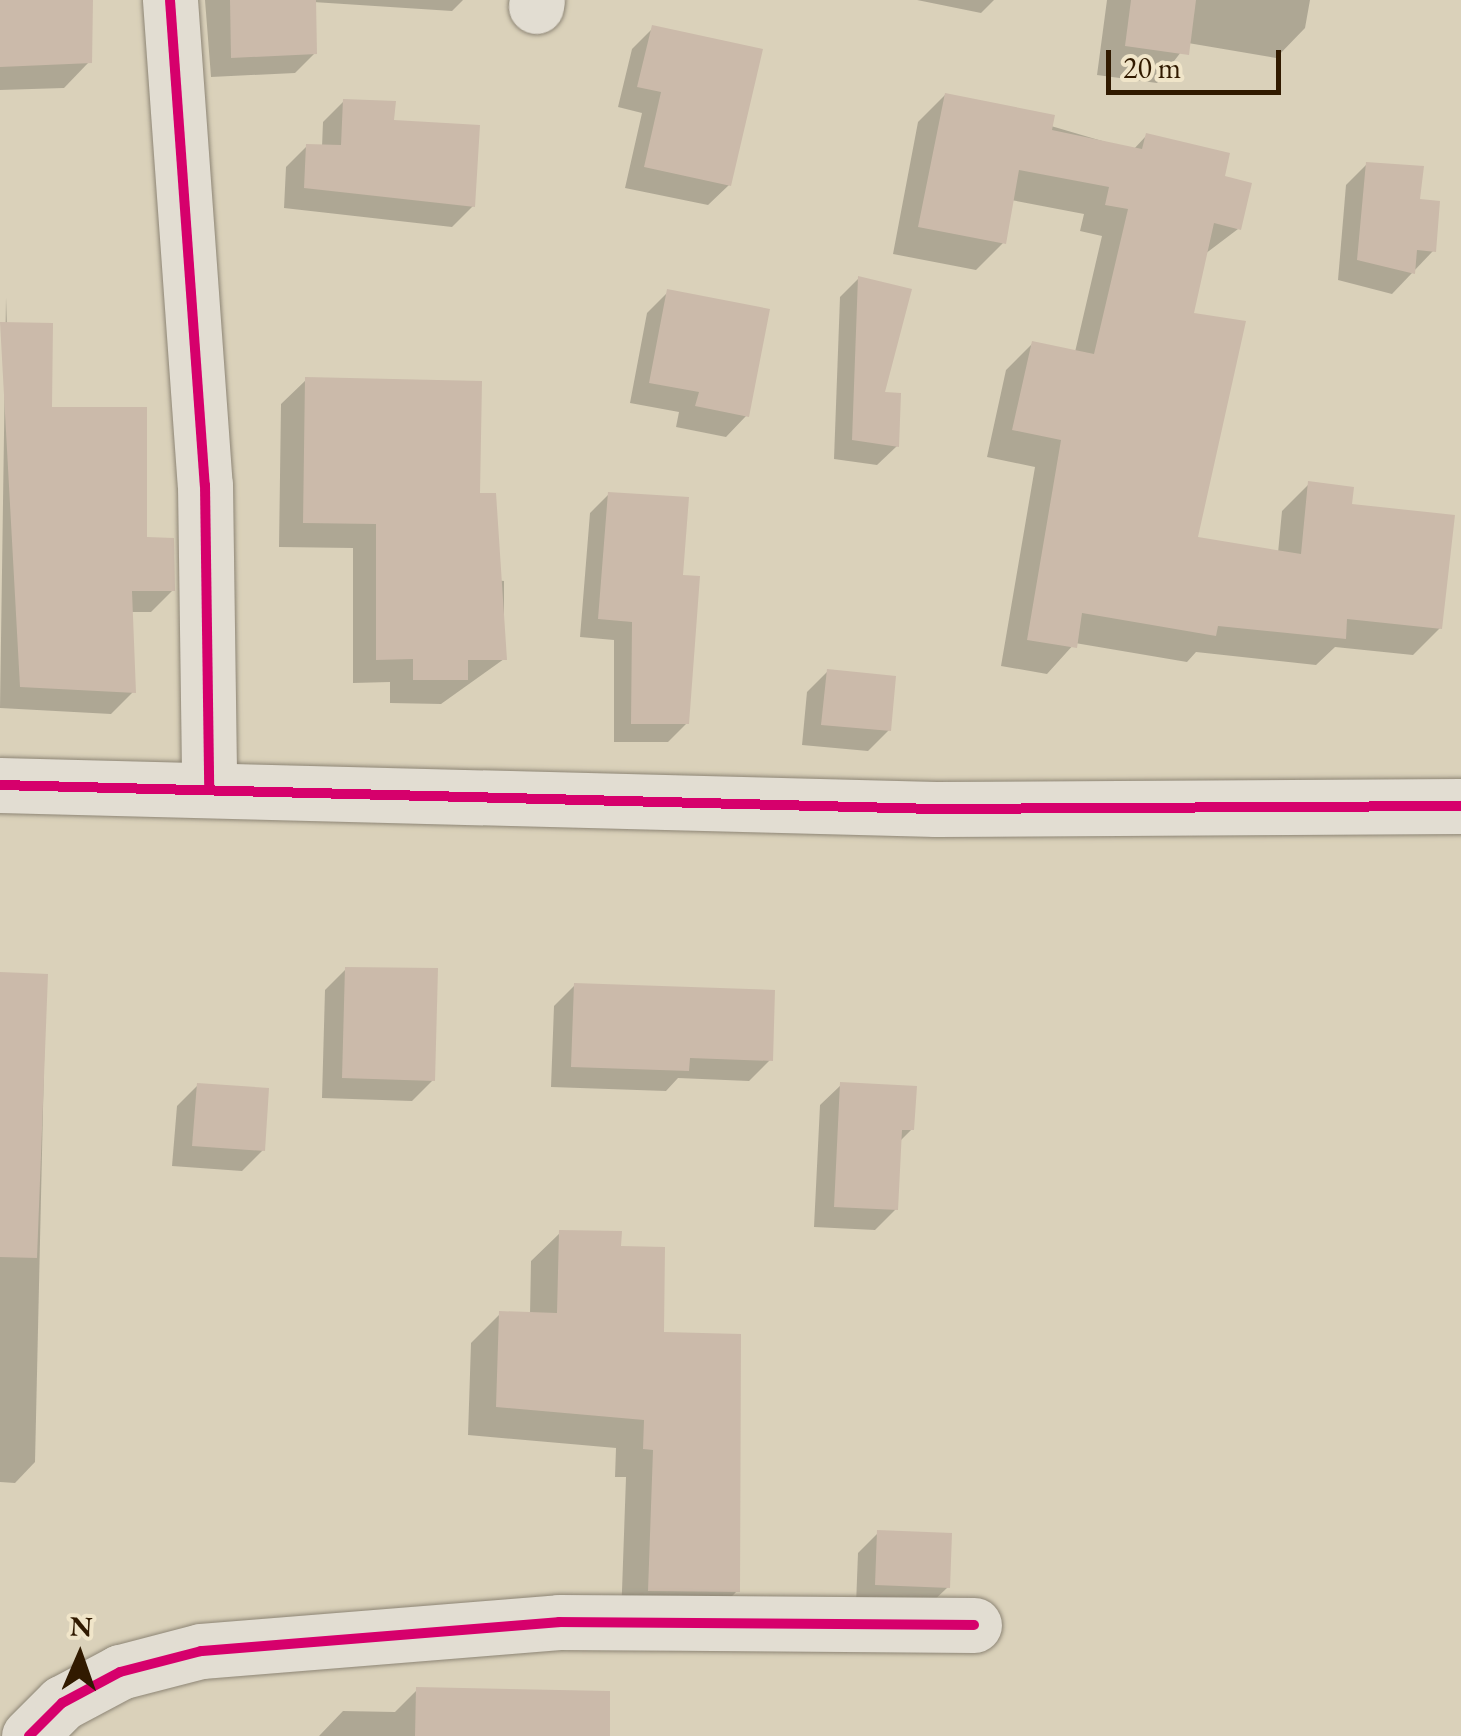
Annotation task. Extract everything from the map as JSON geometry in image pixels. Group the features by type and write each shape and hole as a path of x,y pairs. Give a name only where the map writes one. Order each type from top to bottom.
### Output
{"street":[{"path":"170,0 205,485 209,786"},
{"path":"0,785 209,786 936,809 1461,806"},
{"path":"29,1736 62,1703 120,1672 200,1651 559,1622 974,1626"}],"building":[{"path":"0,0 93,0 92,63 0,67"},
{"path":"230,0 316,0 317,54 231,58"},
{"path":"1131,0 1196,0 1189,55 1125,46"},
{"path":"652,25 763,49 731,186 644,167 661,92 637,87"},
{"path":"945,93 1055,115 1052,130 1142,149 1146,133 1230,153 1225,176 1252,183 1241,230 1214,223 1194,313 1246,321 1198,537 1301,554 1308,481 1354,487 1352,504 1455,515 1442,629 1347,619 1346,639 1218,626 1216,636 1082,613 1077,648 1027,640 1061,440 1012,430 1032,341 1094,354 1128,209 1105,205 1109,187 1019,170 1006,244 918,227"},
{"path":"343,99 396,101 394,120 480,125 475,207 304,188 306,144 341,145"},
{"path":"1366,162 1424,166 1420,199 1440,201 1436,252 1417,250 1415,274 1357,260"},
{"path":"858,276 912,289 885,392 901,393 899,447 852,440"},
{"path":"667,289 770,309 749,417 695,406 699,392 649,383"},
{"path":"0,322 53,323 52,407 147,407 147,537 174,538 175,591 132,591 136,693 20,687"},
{"path":"305,377 482,381 480,493 496,493 507,660 468,660 468,680 413,680 413,659 376,660 376,524 303,523"},
{"path":"608,492 689,497 683,575 700,576 689,724 631,724 632,622 598,619"},
{"path":"827,669 896,676 891,731 821,725"},
{"path":"345,967 438,968 435,1081 342,1078"},
{"path":"0,972 48,974 37,1258 0,1257"},
{"path":"574,983 775,990 773,1061 690,1058 689,1071 571,1067"},
{"path":"840,1082 917,1086 914,1130 902,1130 898,1210 834,1207"},
{"path":"197,1083 269,1088 265,1151 192,1146"},
{"path":"559,1230 622,1231 621,1246 665,1247 664,1332 741,1334 740,1592 648,1591 653,1450 643,1449 644,1420 496,1407 499,1311 557,1313"},
{"path":"877,1530 952,1533 950,1588 875,1585"},
{"path":"416,1687 610,1691 610,1736 415,1736"}],"cycle path":[{"path":"170,0 205,485 209,786"},
{"path":"0,785 936,809 1461,806"},
{"path":"29,1736 62,1703 120,1672 201,1651 559,1622 974,1625"}]}
